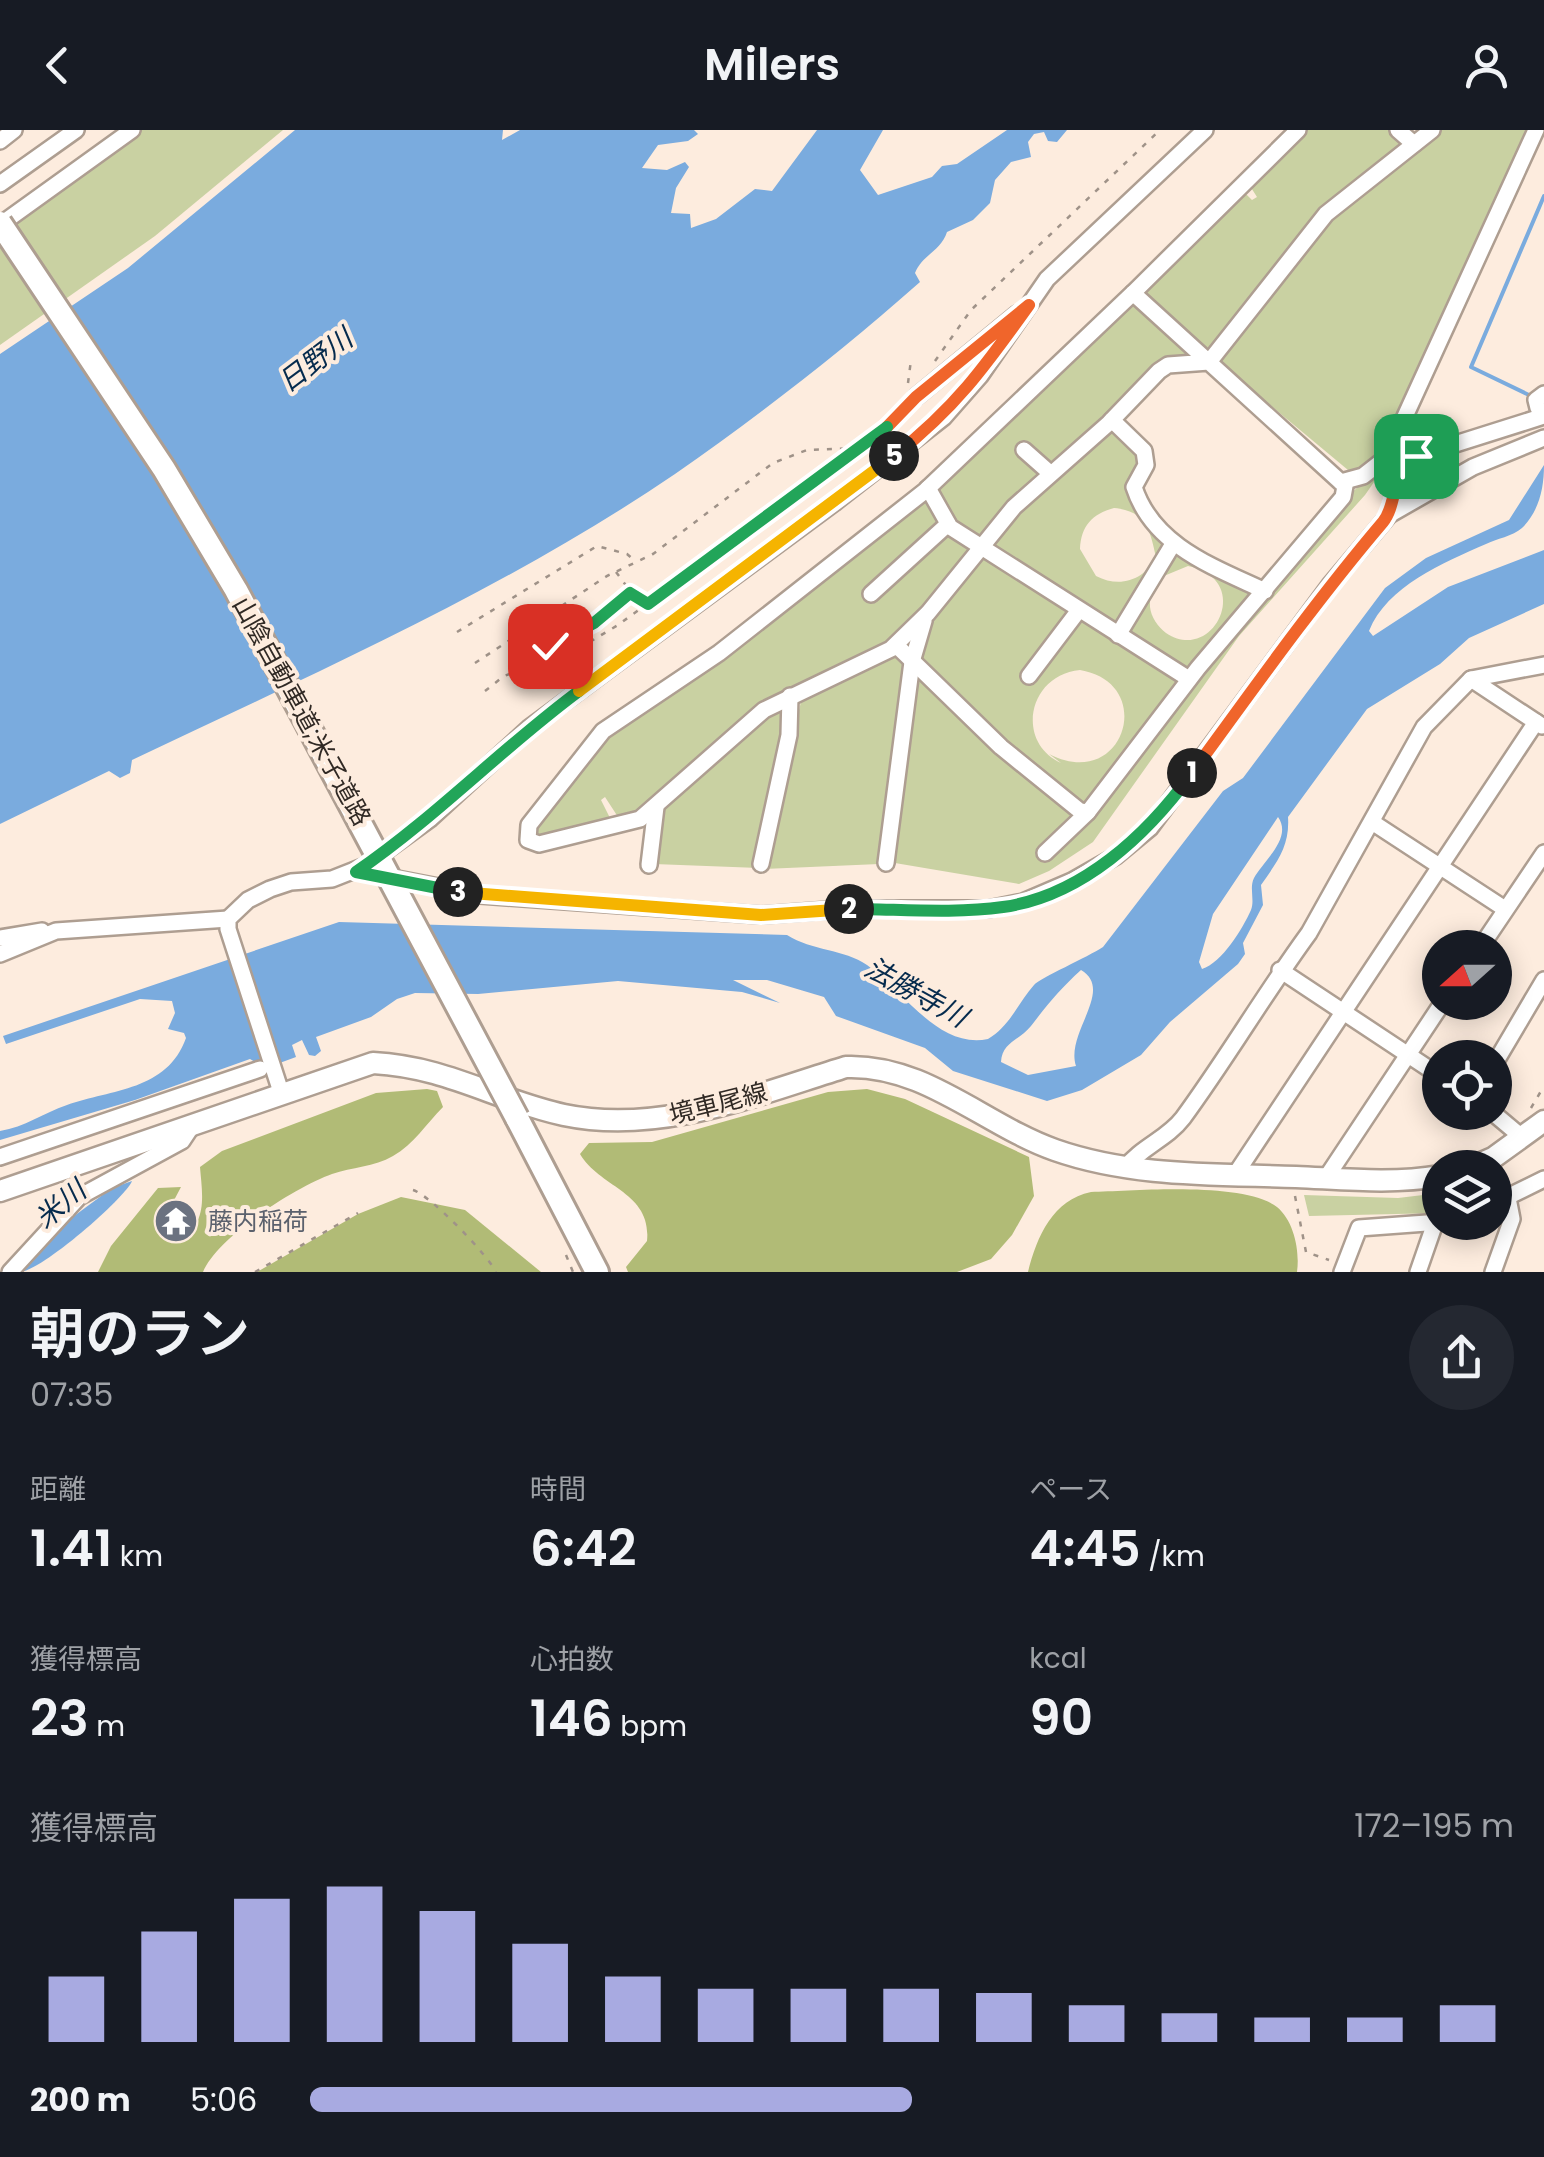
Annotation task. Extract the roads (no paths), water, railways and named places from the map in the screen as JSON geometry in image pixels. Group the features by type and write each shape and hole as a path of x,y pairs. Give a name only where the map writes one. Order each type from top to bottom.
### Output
{"highway":[{"name":"山陰自動車道;米子道路","path":"0,224 164,469 236,590 514,1120 587,1272"},
{"name":"山陰自動車道;米子道路","path":"0,236 158,473 230,594 597,1272"}],"main road":[{"name":"境車尾線","path":"0,1191 194,1123 279,1085 374,1062 413,1065 564,1115 610,1121 660,1118 716,1107 846,1067 868,1066 930,1086 1028,1141 1125,1168 1390,1181 1422,1178"},
{"path":"1502,1150 1523,1138 1538,1115"}],"street":[{"path":"0,142 14,130"},
{"path":"0,184 76,130"},
{"path":"0,224 132,130"},
{"path":"356,872 430,820 529,728 834,504 944,417 980,376 1047,279 1205,130"},
{"path":"1298,130 928,488 720,653 604,731 528,825 526,835 533,845 630,823 656,807 757,716 896,644 928,612 1014,506 1168,365 1209,362 1326,214 1432,130"},
{"path":"1398,130 1414,144"},
{"path":"1342,482 1364,476 1386,458 1536,130"},
{"path":"1044,853 1088,812 1189,680 1343,497 1342,482 1133,293"},
{"path":"921,393 1029,305"},
{"path":"1389,515 1398,479 1411,458 1542,406"},
{"path":"1112,420 1144,450 1146,465 1134,480 1135,493 1173,544 1265,591"},
{"path":"0,938 56,930 228,924 248,900 270,890 356,872 480,894 761,915 842,909 988,909 1023,902 1104,863 1150,828 1330,584 1389,515 1473,466 1544,438"},
{"path":"1024,450 1050,473"},
{"path":"928,488 948,524 1189,680"},
{"path":"871,594 948,524"},
{"path":"1118,635 1173,544"},
{"path":"1029,676 1080,610"},
{"path":"886,863 912,662 928,612"},
{"path":"896,644 1001,748 1080,810 1088,812"},
{"path":"1125,1168 1135,1154 1183,1118 1280,970 1309,933 1424,727 1471,679 1544,664"},
{"path":"1235,1175 1440,866 1540,725 1471,679"},
{"path":"761,864 789,734 790,696"},
{"path":"649,866 656,807"},
{"path":"1372,822 1504,910"},
{"path":"1491,930 1504,910 1537,878 1544,854"},
{"path":"228,924 279,1085"},
{"path":"0,954 56,930"},
{"path":"1280,970 1422,1064"},
{"path":"1508,1040 1544,980"},
{"path":"1326,1178 1432,1020"},
{"path":"0,1157 260,1068"},
{"path":"10,1272 79,1197 182,1141 194,1123"},
{"path":"1512,1129 1523,1138"},
{"path":"1512,1196 1544,1179"},
{"path":"1344,1269 1359,1228 1422,1224"},
{"path":"1418,1272 1431,1240"},
{"path":"1492,1272 1504,1240"}],"water":[{"name":"日野川","path":"295,130 503,130 502,140 520,130 694,130 698,134 688,141 658,145 642,168 667,170 685,162 689,167 676,188 671,213 690,214 691,228 716,219 755,189 772,191 817,130 883,130 860,170 878,195 932,177 942,166 957,164 1007,130 1067,130 1057,142 1048,141 1044,132 1034,134 1028,142 1031,157 1011,162 995,180 990,203 973,220 947,232 918,267 915,273 920,282 861,333 738,429 611,516 477,592 340,662 132,760 130,773 120,778 109,771 0,824 0,354 128,268"},
{"path":"1544,465 1539,499 1522,528 1418,578 1389,601 1369,631 1373,636 1448,587 1544,550 1544,604 1469,638 1440,664 1367,709 1288,817 1285,845 1261,885 1263,905 1243,943 1245,954 1238,964 1170,1022 1141,1055 1082,1090 1047,1101 953,1071 925,1048 836,1016 824,997 767,980 733,980 780,1003 742,992 618,981 478,994 415,993 397,999 371,1017 316,1037 321,1051 315,1056 309,1055 302,1040 292,1045 296,1057 266,1068 250,1059 135,1100 0,1140 0,1131 152,1078 166,1069 186,1038 184,1033 168,1029 175,1013 172,1001 140,999 6,1044 3,1036 339,922 787,935 867,965 923,1016 953,1035 970,1040 988,1039 1008,1021 1034,985 1103,947 1223,791 1243,778 1385,588 1426,558 1509,520","holes":["1278,817 1282,833 1254,878 1247,917 1224,952 1202,969 1199,962 1213,914","1081,970 1093,989 1074,1053 1076,1066 1028,1075 1001,1062 1008,1046 1027,1031"]},
{"path":"132,1181 82,1233 45,1260 19,1272 47,1236 112,1188"}],"waterway":[{"path":"1531,396 1471,367 1544,196"}],"place":[{"name":"藤内稲荷","path":"176,1221"}],"water label":[{"name":"法勝寺川","path":"916,992"},
{"name":"米川","path":"60,1204"}]}
